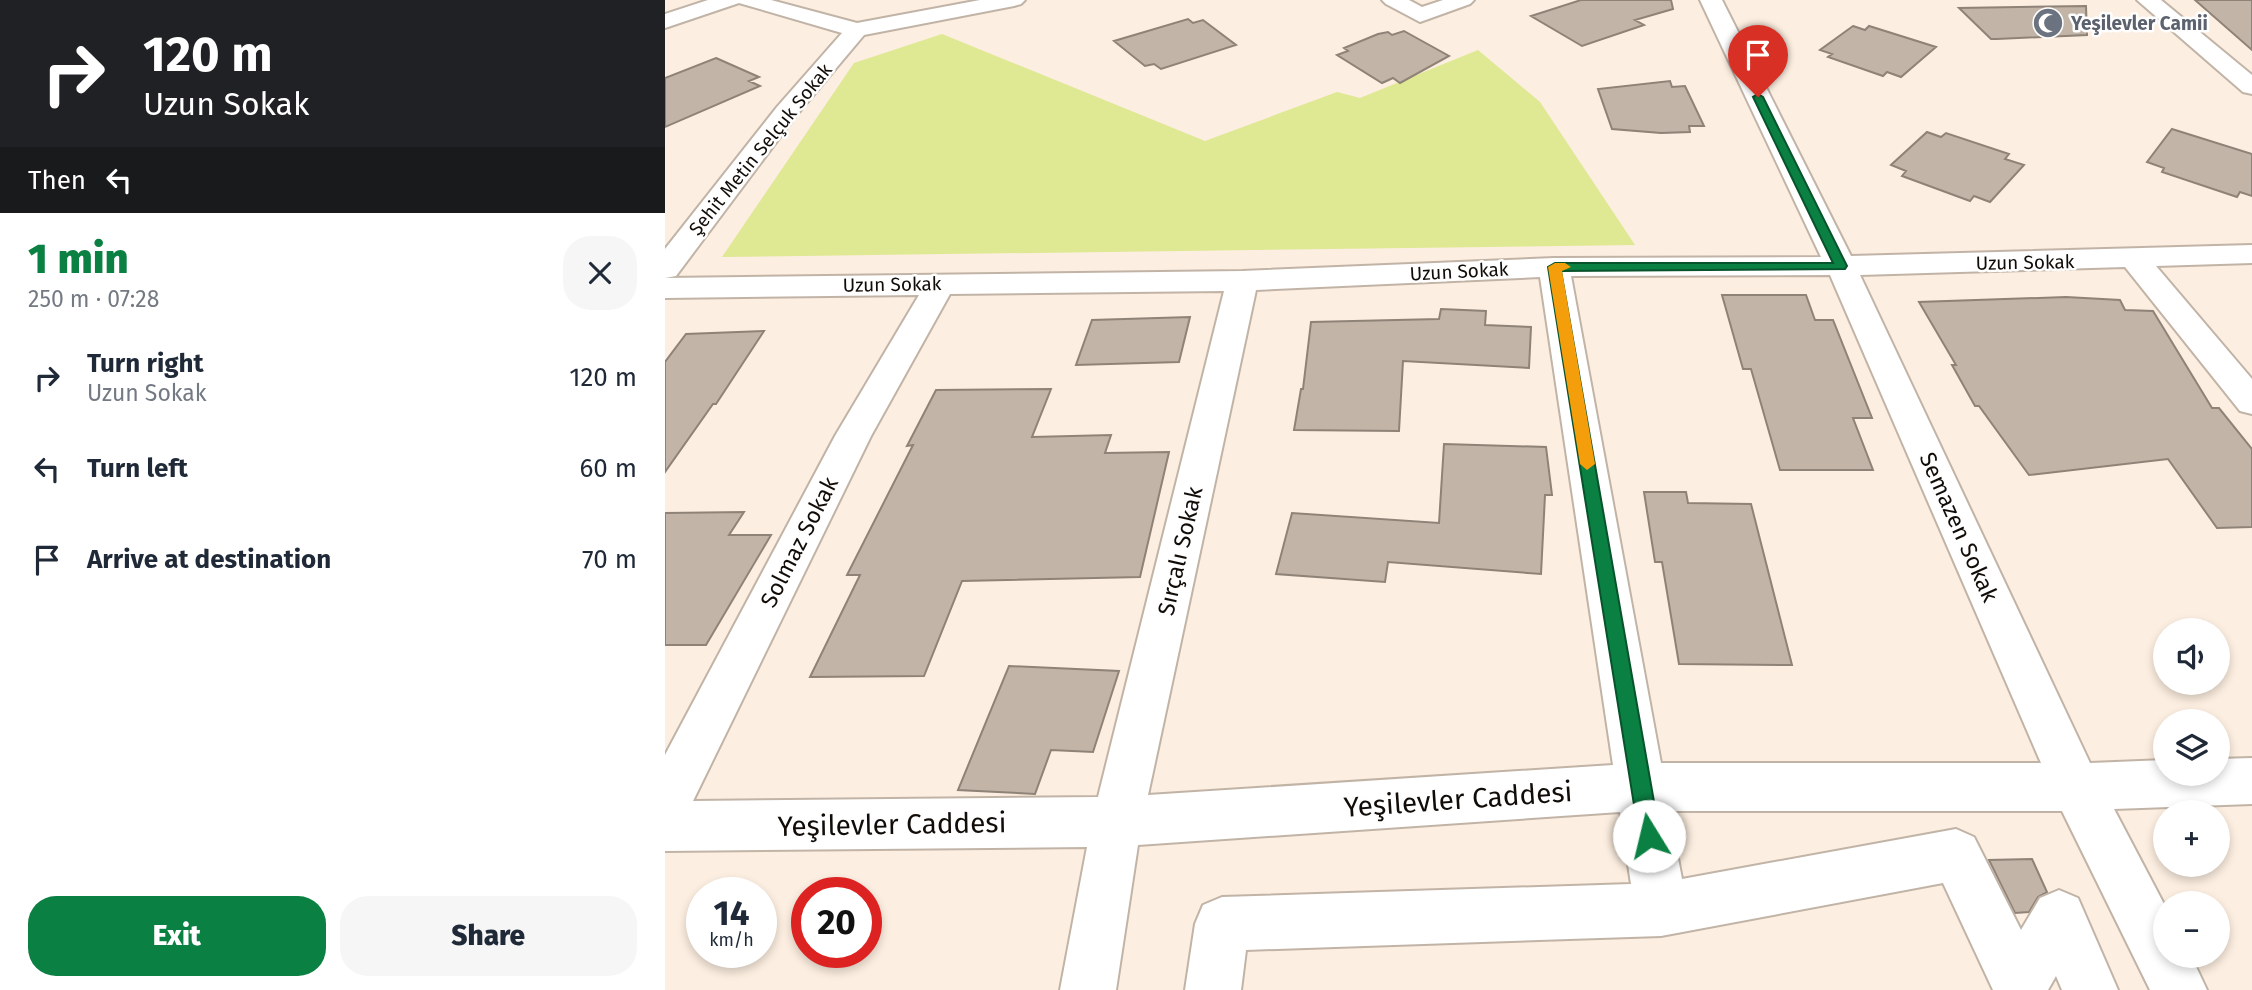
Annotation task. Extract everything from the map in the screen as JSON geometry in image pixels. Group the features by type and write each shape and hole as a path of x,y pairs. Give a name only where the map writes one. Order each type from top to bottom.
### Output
{"street":[{"path":"665,22 730,0"},
{"path":"747,0 857,30 1014,0"},
{"path":"906,0 949,12"},
{"path":"1393,0 1420,16 1463,0"},
{"name":"Semazen Sokak","path":"1711,0 1841,266 2076,787 2179,990"},
{"path":"2148,0 2252,87"},
{"name":"Şehit Metin Selçuk Sokak","path":"665,269 786,112 857,30"},
{"name":"Uzun Sokak","path":"665,288 1242,281 1555,267 1841,266 2135,260 2252,254"},
{"path":"2135,260 2252,402"},
{"path":"1555,267 1661,909"},
{"name":"Sırçalı Sokak","path":"1088,990 1117,822 1242,281"},
{"name":"Solmaz Sokak","path":"665,805 853,436 941,283"},
{"name":"Yeşilevler Caddesi","path":"665,826 1117,822 1642,787 2076,787 2252,781"},
{"path":"1213,990 1222,924 1661,909 1956,855 2020,986 2059,917 2090,990"}],"green space":[{"path":"942,34 1205,141 1337,92 1360,98 1478,50 1540,102 1635,245 722,257 854,63"}],"building":[{"path":"1581,0 1671,0 1673,9 1635,20 1644,25 1582,46 1531,16"},
{"path":"2195,0 2252,0 2252,50"},
{"name":"Yeşilevler Camii","path":"2086,6 2087,35 1997,39 1991,39 1959,8"},
{"path":"1188,19 1193,23 1203,20 1236,45 1161,69 1154,64 1145,66 1114,41"},
{"path":"1853,26 1865,30 1869,26 1936,47 1901,77 1887,72 1883,76 1828,57 1832,54 1820,50"},
{"path":"1404,31 1449,56 1400,83 1393,78 1382,83 1337,55 1348,51 1344,48 1378,34 1388,32 1392,35"},
{"path":"716,58 759,77 749,81 760,86 665,127 665,78"},
{"path":"1670,81 1672,87 1685,86 1704,126 1689,126 1690,132 1661,133 1612,129 1598,89"},
{"path":"2172,129 2252,154 2252,196 2240,192 2237,197 2162,172 2164,168 2147,162"},
{"path":"1927,132 1941,137 1946,133 2009,154 2005,159 2024,165 1990,202 1974,196 1970,201 1902,176 1906,171 1891,165"},
{"path":"1722,295 1806,295 1815,320 1833,320 1872,418 1853,418 1873,470 1780,470 1751,369 1743,369"},
{"path":"2066,297 2120,300 2125,310 2153,311 2212,408 2219,408 2252,449 2252,527 2217,528 2168,459 2029,475 1979,406 1975,406 1952,365 1956,365 1919,302"},
{"path":"1441,309 1486,311 1485,325 1531,327 1529,368 1403,361 1399,431 1294,430 1303,389 1311,322 1439,319"},
{"path":"1190,317 1179,362 1076,365 1092,320"},
{"path":"764,331 716,404 713,404 665,472 665,362 686,334"},
{"path":"1051,389 1032,437 1111,435 1105,453 1169,452 1140,577 962,581 924,676 810,677 860,575 847,575 913,445 907,446 936,390"},
{"path":"1444,444 1546,447 1552,495 1545,495 1541,574 1388,562 1385,582 1276,574 1292,513 1439,523"},
{"path":"1644,492 1686,492 1688,503 1751,504 1792,665 1679,664 1662,562 1655,562"},
{"path":"744,512 729,535 771,535 706,645 665,645 665,513"},
{"path":"1009,666 1119,671 1093,752 1051,750 1035,794 958,790"},
{"path":"2032,859 2047,892 2038,897 2029,912 2015,913 1989,860"}],"slow traffic":[{"path":"1565,267 1555,267 1587,464"}],"place":[{"name":"Yeşilevler Camii","path":"2048,23"}],"route":[{"path":"1649,836 1555,267 1841,266 1758,97"}]}
